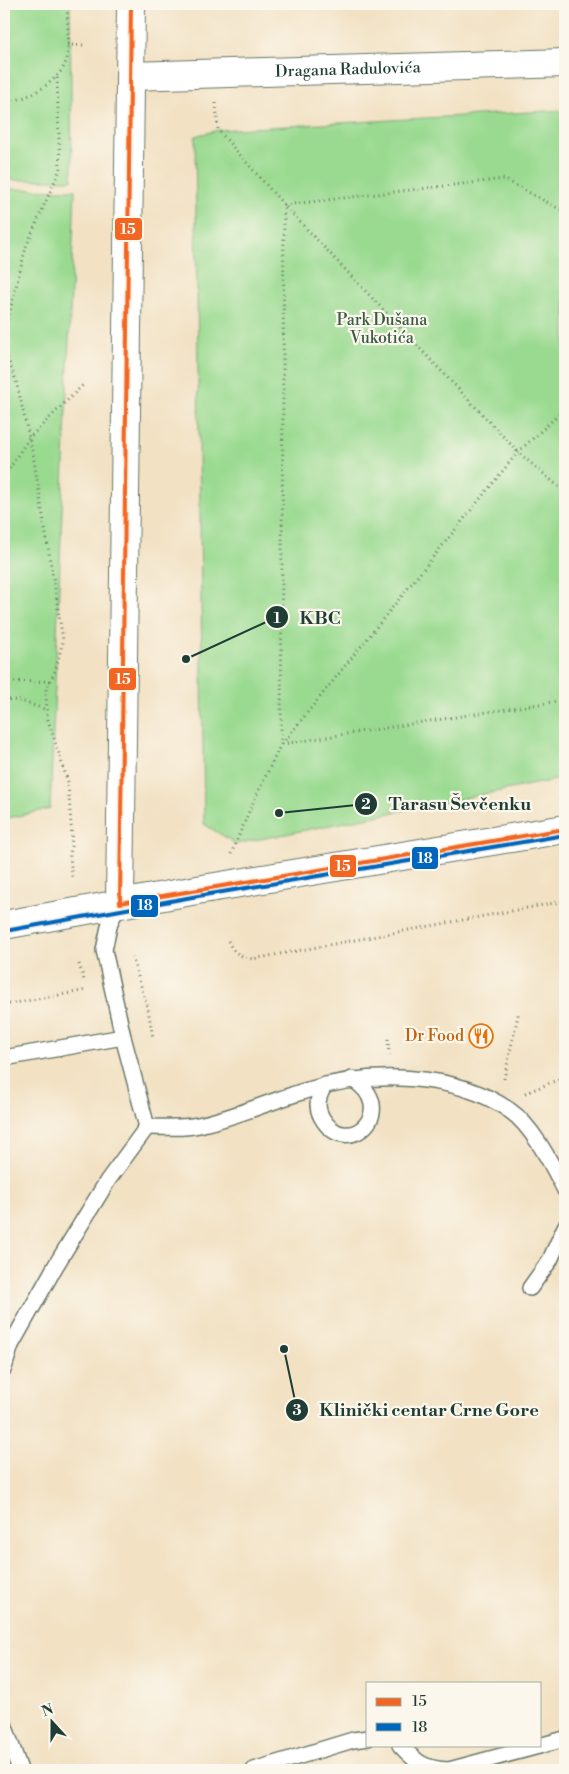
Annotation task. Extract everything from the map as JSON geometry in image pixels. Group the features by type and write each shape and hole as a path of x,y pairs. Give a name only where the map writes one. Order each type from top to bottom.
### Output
{"street":[{"path":"120,903 131,4"},
{"name":"Dragana Radulovića","path":"130,76 565,63"},
{"path":"4,925 120,903 565,829"}],"lane":[{"path":"120,903 110,922 104,950 123,1037 147,1127"},
{"path":"4,1058 123,1037"},
{"path":"147,1127 202,1125 325,1085 352,1079 409,1078 447,1084 472,1092 510,1110 530,1131 546,1154 565,1190"},
{"path":"325,1085 318,1100 318,1109 321,1117 335,1132 347,1135 352,1134 362,1130 366,1125 372,1114 373,1106 368,1093 352,1079"},
{"path":"4,1368 11,1345 56,1265 108,1180 147,1127"},
{"path":"530,1288 550,1260 565,1227"},
{"path":"4,1724 20,1770"},
{"path":"254,1770 353,1740 366,1738"},
{"path":"542,1745 565,1739"},
{"path":"401,1746 421,1768 449,1770 539,1746"}],"path":[{"path":"4,101 13,102 33,94 57,76 67,60 67,4"},
{"path":"67,44 86,45"},
{"path":"214,73 218,130 284,205 518,452 565,492"},
{"path":"4,334 26,247 60,169 57,76"},
{"path":"284,205 504,179 565,212"},
{"path":"281,744 284,205"},
{"path":"4,349 16,381 29,438 63,640 56,669 46,689 47,717 68,782 72,838 70,856 72,877"},
{"path":"4,477 29,438 83,385"},
{"path":"217,887 251,807 281,744 518,452 565,409"},
{"path":"4,682 50,681"},
{"path":"4,699 21,701 47,710"},
{"path":"281,744 565,700"},
{"path":"228,941 233,951 240,956 253,959 565,901"},
{"path":"130,951 148,1009 154,1038"},
{"path":"4,1005 88,990"},
{"path":"499,1104 519,1012"},
{"path":"499,1104 565,1077"}],"green space":[{"path":"4,4 70,4 72,180 4,180"},
{"name":"Park Dušana Vukotića","path":"565,110 565,778 236,844 204,824 195,136 218,130"},
{"path":"4,189 75,190 50,809 4,819"}],"transit line":[{"name":"15","path":"131,4 120,903 565,829"},
{"name":"18","path":"5,931 198,896 565,835"}],"place":[{"name":"KBC","path":"186,659"},
{"name":"Tarasu Ševčenku","path":"279,813"},
{"name":"Dr Food","path":"481,1036"},
{"name":"Klinički centar Crne Gore","path":"284,1349"}]}
